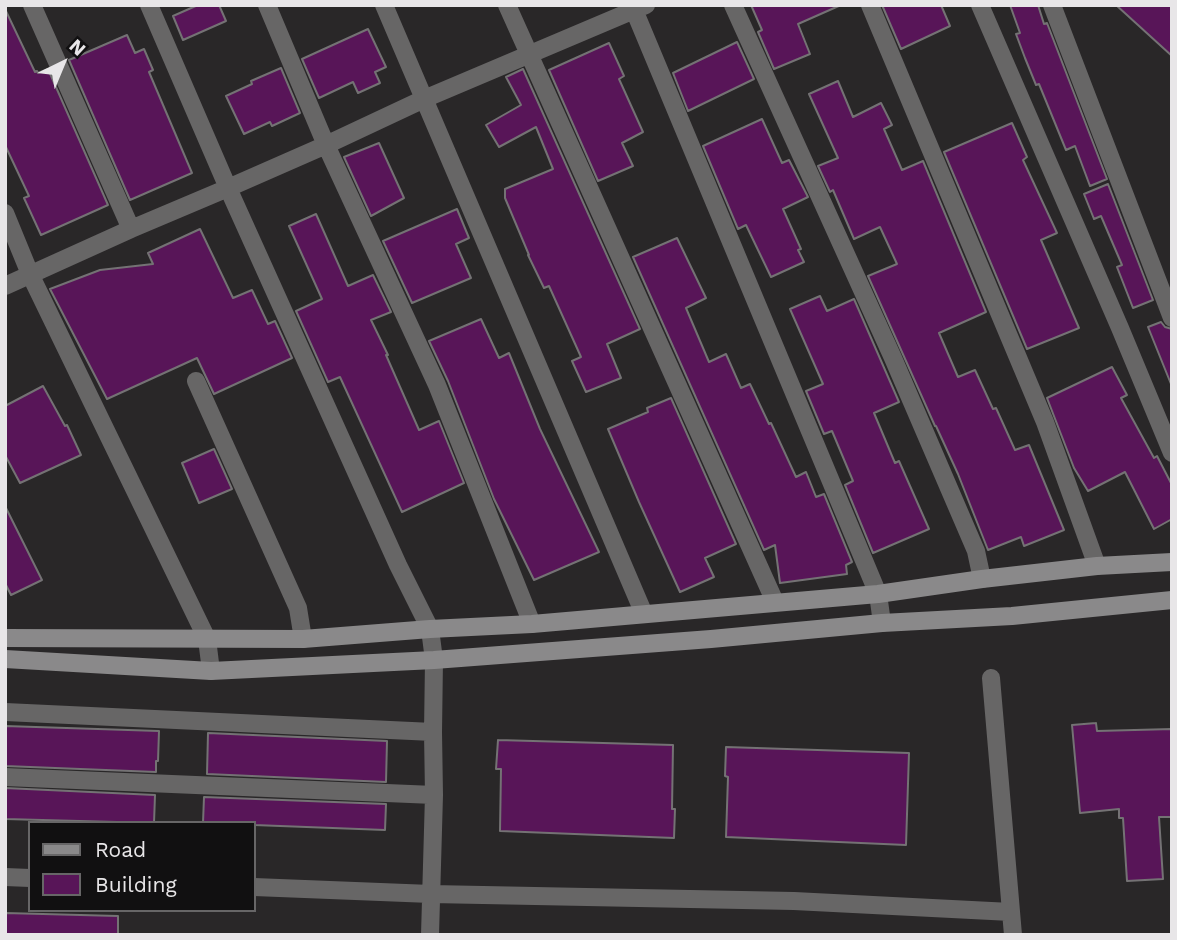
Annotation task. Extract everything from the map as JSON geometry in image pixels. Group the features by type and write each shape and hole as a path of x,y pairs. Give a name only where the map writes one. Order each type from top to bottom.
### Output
{"street":[{"path":"32,5 131,229"},
{"path":"149,5 228,188 398,565 430,629 434,660 430,935"},
{"path":"267,5 326,145 437,385 532,624"},
{"path":"384,5 644,614"},
{"path":"507,5 775,602"},
{"path":"733,5 893,358 976,551 982,579"},
{"path":"870,5 1045,422 1097,566"},
{"path":"980,5 1172,453"},
{"path":"1052,5 1172,318"},
{"path":"5,286 424,99 638,7 878,594 883,623"},
{"path":"5,213 30,274 206,639 211,671"},
{"path":"196,381 298,608 303,639"},
{"path":"5,638 303,639 532,624 878,594 1097,566 1172,562"},
{"path":"5,659 211,671 434,660 883,623 1012,616 1172,600"},
{"path":"991,678 1013,935"},
{"path":"5,712 433,732"},
{"path":"5,777 434,795"},
{"path":"5,877 28,878"},
{"path":"256,887 431,894 794,901 1011,912"}],"building":[{"path":"198,5 219,5 226,21 183,40 173,16"},
{"path":"751,5 841,5 798,24 810,54 774,69 758,32 762,30"},
{"path":"882,5 941,5 950,26 901,49"},
{"path":"1010,5 1038,5 1107,179 1090,186 1075,146 1066,150 1039,84 1036,85 1025,58 1016,34 1020,33"},
{"path":"1116,5 1172,5 1172,56"},
{"path":"5,9 35,72 48,69 108,205 41,235 24,198 29,196 5,145"},
{"path":"368,29 386,67 375,72 380,83 358,93 353,82 319,98 302,59"},
{"path":"127,35 135,53 144,49 153,70 149,72 192,173 130,200 69,60"},
{"path":"737,42 754,79 688,111 673,73"},
{"path":"609,43 624,76 619,79 643,132 622,143 633,166 598,181 549,70"},
{"path":"281,68 300,113 272,126 270,122 244,134 226,96"},
{"path":"523,69 640,329 607,344 621,378 586,392 572,361 581,357 549,286 544,288 528,255 505,198 505,189 553,169 536,127 499,147 486,125 521,105 506,77"},
{"path":"838,81 853,117 881,103 892,125 884,129 902,170 923,161 986,312 939,333 958,377 975,370 1015,450 1029,445 1064,530 1024,546 1021,537 988,550 958,474 868,276 897,264 880,227 854,239 833,190 830,192 818,166 838,158 809,94"},
{"path":"762,119 782,163 789,160 808,197 783,209 804,262 771,277 746,225 738,229 703,146"},
{"path":"1012,123 1027,157 1023,160 1057,233 1041,240 1079,328 1027,349 944,152"},
{"path":"379,143 404,198 371,216 344,157"},
{"path":"1108,184 1153,300 1133,308 1117,267 1122,265 1101,216 1094,219 1084,194"},
{"path":"457,209 469,238 456,244 471,278 412,303 383,241"},
{"path":"316,214 348,286 373,275 391,312 371,320 386,355 419,430 439,421 464,483 402,512 340,377 328,382 296,311 322,299 289,226"},
{"path":"200,229 233,298 252,290 268,324 275,321 292,358 214,394 197,358 107,399 50,289 100,270 153,264 148,253"},
{"path":"677,238 706,298 686,308 709,362 726,354 741,388 750,384 796,477 806,472 816,497 824,494 852,562 846,565 847,574 780,583 775,545 764,550 633,257"},
{"path":"820,296 827,311 854,299 899,402 874,413 895,463 899,461 929,529 873,553 845,485 853,481 832,431 824,434 806,391 823,384 790,309"},
{"path":"481,319 499,358 509,353 540,429 599,552 534,580 494,499 448,381 429,341"},
{"path":"1161,322 1172,329 1171,384 1148,327"},
{"path":"1112,367 1127,395 1121,398 1172,485 1172,519 1154,529 1125,472 1088,491 1074,468 1047,398"},
{"path":"43,386 65,426 67,425 81,455 20,483 5,455 5,406"},
{"path":"671,398 736,544 705,558 714,577 680,592 608,429 648,412 647,408"},
{"path":"214,449 232,489 199,503 182,463"},
{"path":"5,506 42,580 11,595 5,583"},
{"path":"1096,723 1097,731 1172,729 1172,817 1159,817 1163,879 1127,881 1123,818 1119,818 1119,809 1080,813 1072,725"},
{"path":"5,726 159,731 156,772 5,766"},
{"path":"208,733 387,741 386,782 207,774"},
{"path":"498,740 673,745 674,838 500,831 501,769 496,769"},
{"path":"726,747 909,753 906,845 726,837"},
{"path":"5,788 155,795 154,821 5,819"},
{"path":"204,797 386,804 385,830 256,825 256,821 203,821"},
{"path":"5,913 118,916 118,935 5,935"}]}
